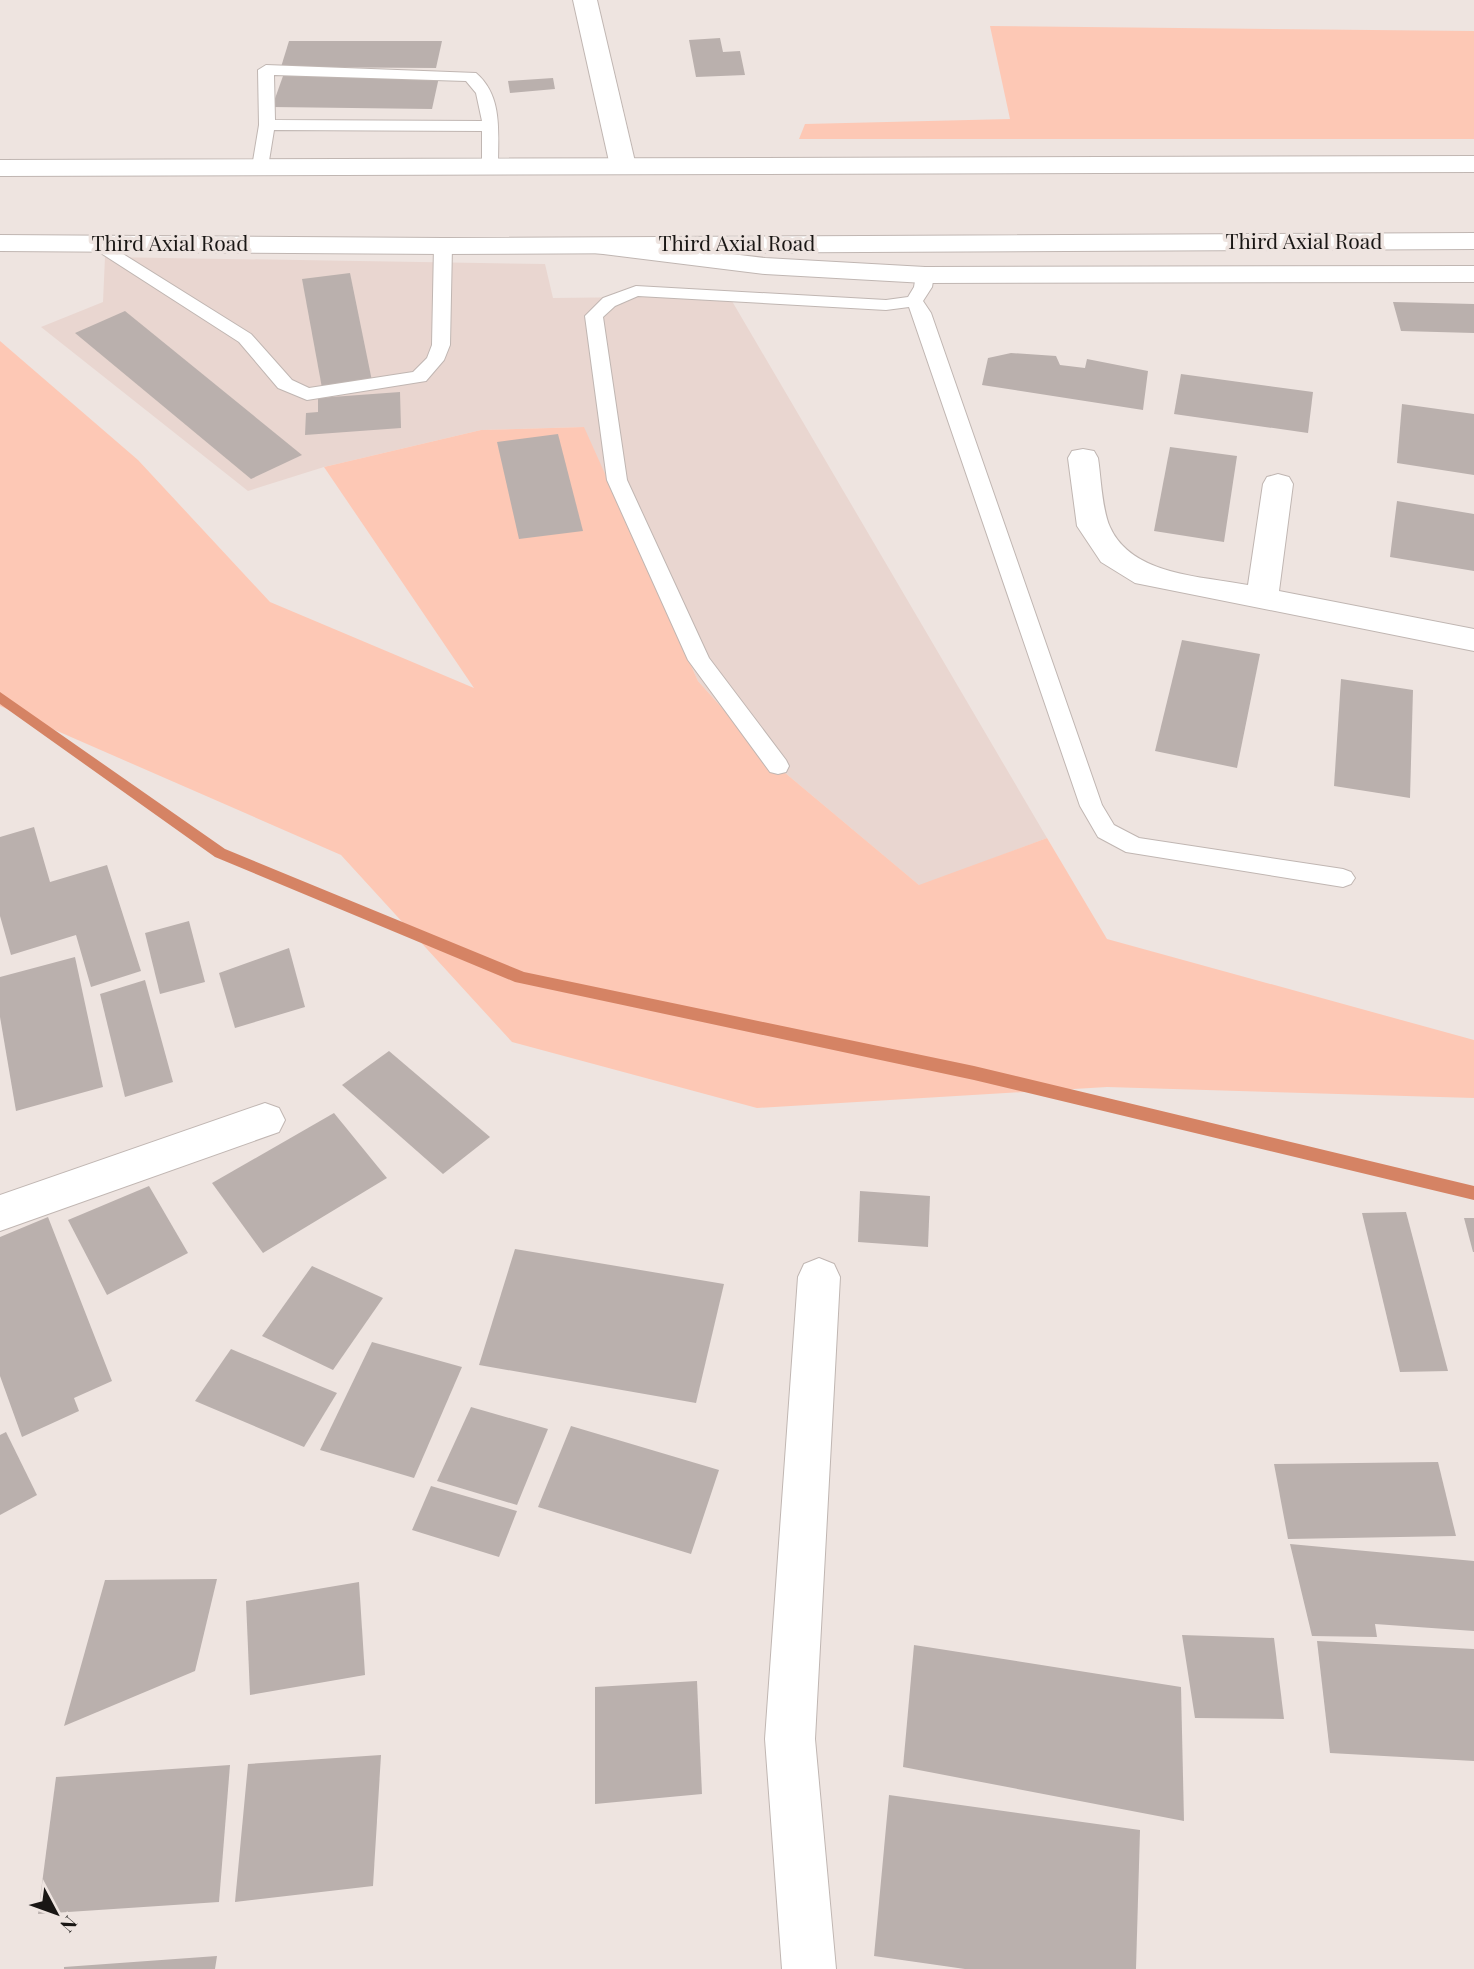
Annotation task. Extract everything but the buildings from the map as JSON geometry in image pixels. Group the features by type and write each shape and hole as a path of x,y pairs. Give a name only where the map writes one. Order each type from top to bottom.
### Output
{"main road":[{"path":"585,0 623,166"},
{"path":"0,168 1474,164"},
{"name":"Third Axial Road","path":"0,243 443,246 1474,241"},
{"path":"592,245 765,266 925,275 1474,274"},
{"path":"1083,458 1093,526 1112,555 1146,576 1474,640"},
{"path":"1262,599 1278,484"},
{"path":"0,1213 265,1120"},
{"path":"808,1969 790,1739 819,1277"}],"lane":[{"path":"260,167 267,125 266,70 470,76 479,81 486,96 490,165"},
{"path":"267,125 488,126"},
{"path":"99,244 245,338 285,384 307,394 419,377 435,360 441,345 443,246"},
{"path":"778,766 699,660 617,480 594,316 609,302 636,291 886,305 914,301 923,288 925,275"},
{"path":"914,301 926,326 1091,806 1106,831 1134,846 1343,878"}],"shaded area":[{"path":"990,26 1474,31 1474,139 799,139 805,124 1010,119"},
{"path":"105,257 545,264 553,298 729,296 1047,838 920,886 765,756 698,681 583,427 481,430 324,467 248,491 41,327 103,302"},
{"path":"0,341 138,460 270,602 474,688 324,467 481,430 584,427 698,681 765,756 919,885 1047,838 1107,939 1474,1040 1474,1098 1107,1087 757,1108 512,1042 341,855 0,706"}],"waterway":[{"path":"0,697 220,853 521,978 974,1073 1474,1193"}]}
